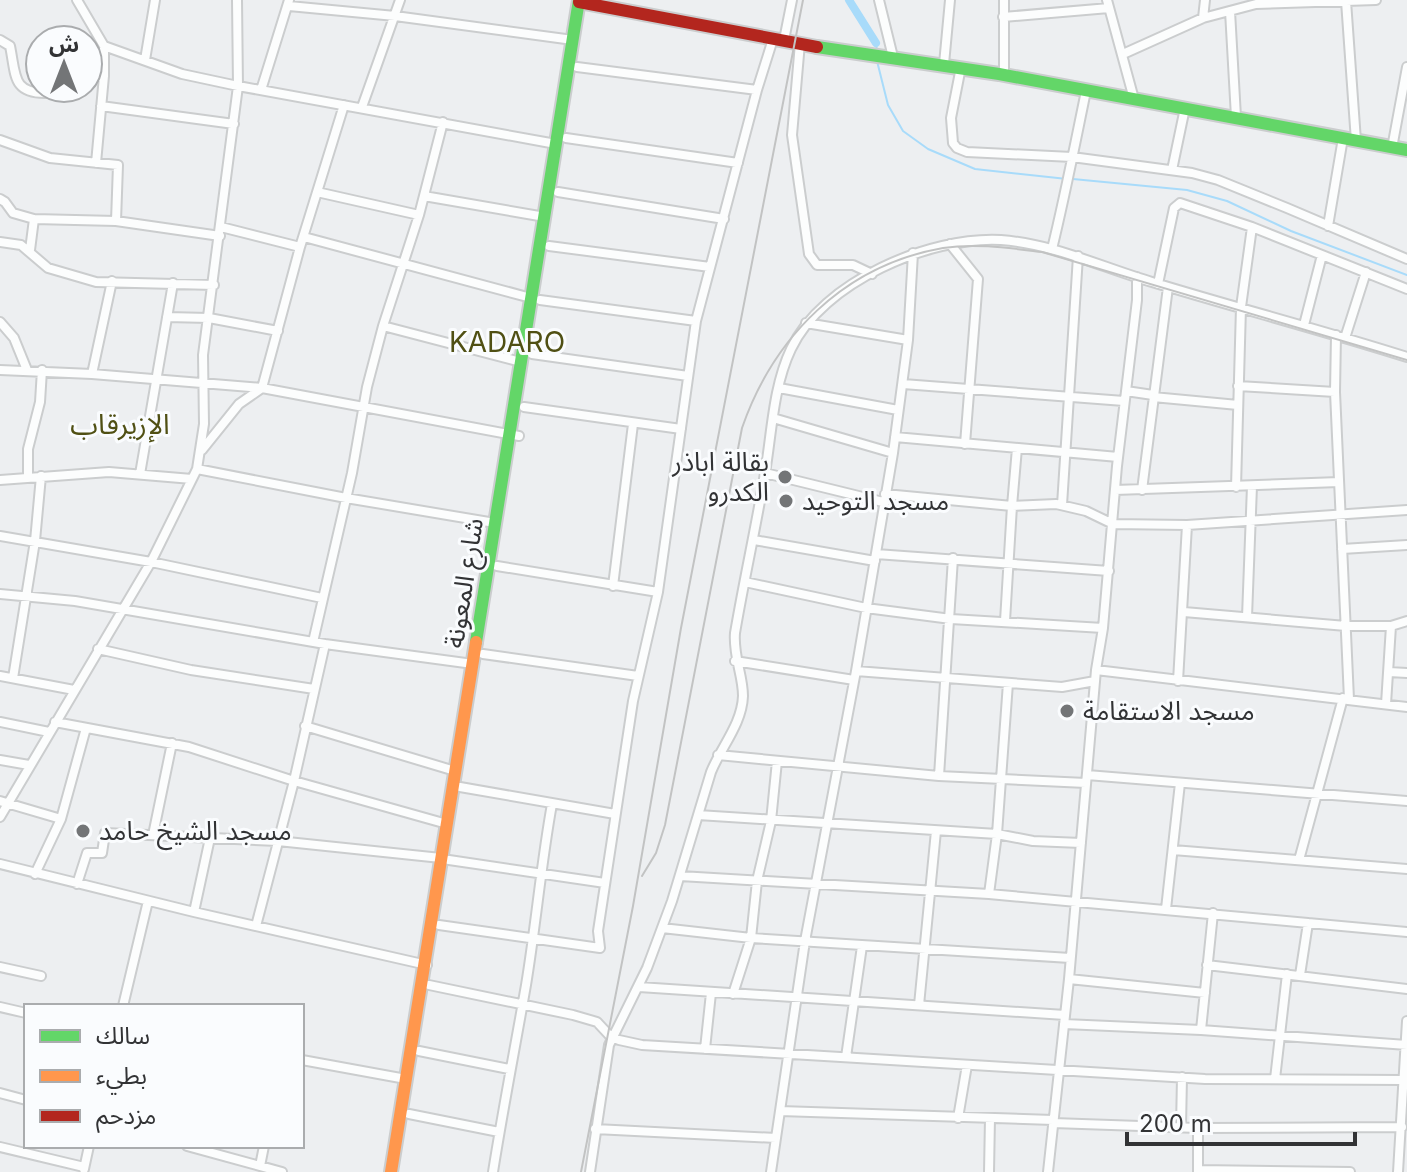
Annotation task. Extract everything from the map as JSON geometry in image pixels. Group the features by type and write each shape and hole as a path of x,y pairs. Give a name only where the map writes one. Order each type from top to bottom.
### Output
{"main road":[{"path":"583,2 779,40 961,67 1407,150"},
{"name":"شارع المعونة","path":"539,277 549,246 558,192 573,40 583,2"},
{"name":"شارع المعونة","path":"391,1172 409,1114 429,985 428,965 439,925 447,824 455,771 496,523 514,435 524,407 545,217 577,67 583,2"},
{"name":"شارع المعونة","path":"400,1172 406,1079 483,654 497,566 521,362 536,299"}],"street":[{"path":"77,0 91,24"},
{"path":"145,60 155,0"},
{"path":"0,817 4,803 151,562 197,469 202,450 205,405 203,355 238,86 237,0"},
{"path":"362,107 400,0"},
{"path":"439,925 600,948 598,931 615,814 638,676 658,592 696,321 757,90 792,0"},
{"path":"879,0 888,56"},
{"path":"944,64 950,0"},
{"path":"1004,0 1004,75"},
{"path":"1203,18 1205,0"},
{"path":"1123,54 1203,18 1256,4 1376,0"},
{"path":"1328,226 1349,140 1346,1"},
{"path":"261,90 289,3 573,40"},
{"path":"1003,17 1108,4 1134,99"},
{"path":"1230,11 1236,117"},
{"path":"0,40 10,46 19,87 24,91"},
{"path":"800,43 792,135 809,254 817,265 853,265 872,274"},
{"path":"104,46 182,74 238,86 561,141 738,163"},
{"path":"577,67 757,90"},
{"path":"961,67 951,118 955,146 967,152 1172,170 1218,180 1406,259 1407,247"},
{"path":"1392,148 1402,120 1407,67"},
{"path":"1052,249 1068,188 1086,91"},
{"path":"202,450 239,404 262,388 300,247 344,105"},
{"path":"96,163 101,106 234,124"},
{"path":"1172,170 1185,108"},
{"path":"313,642 383,326 419,215 443,122"},
{"path":"0,140 50,158 118,165 116,221"},
{"path":"317,192 419,215"},
{"path":"558,192 724,219"},
{"path":"424,196 545,217"},
{"path":"0,199 13,213 34,219 116,221 220,231 300,247"},
{"path":"1158,284 1176,204 1184,203 1407,289"},
{"path":"30,250 34,219"},
{"path":"1236,487 1241,307 1252,227"},
{"path":"304,237 536,299 696,321"},
{"path":"590,1172 611,1037 639,987 680,876 718,755 732,731 741,706 735,633 754,540 773,418 791,349 806,323 820,308 872,274 913,253 950,244 1000,240 1078,256 1158,284 1407,357"},
{"path":"0,242 21,245 48,268 96,282 214,285"},
{"path":"950,244 978,279 965,444"},
{"path":"549,246 710,267"},
{"path":"771,1172 805,941 893,453 908,340 913,253"},
{"path":"1304,325 1322,255"},
{"path":"1062,505 1078,256"},
{"path":"1299,860 1346,698 1346,626 1335,392 1341,337 1366,272"},
{"path":"1048,1172 1069,979 1096,670 1136,312 1137,277"},
{"path":"92,374 112,281"},
{"path":"140,474 173,283"},
{"path":"1142,490 1168,287"},
{"path":"167,317 209,318 278,331"},
{"path":"0,322 14,338 27,370"},
{"path":"806,323 908,340"},
{"path":"383,326 521,362"},
{"path":"532,354 688,376"},
{"path":"0,370 42,370 262,388 514,435"},
{"path":"28,478 28,449 40,402 42,370"},
{"path":"903,384 1069,395 1153,396 1238,405"},
{"path":"1238,386 1335,392"},
{"path":"779,388 898,410"},
{"path":"524,407 681,429"},
{"path":"773,418 893,453"},
{"path":"613,586 633,424"},
{"path":"895,437 1118,457"},
{"path":"1005,621 1017,448"},
{"path":"197,469 496,523"},
{"path":"0,480 109,472 192,479"},
{"path":"765,473 884,498 1012,506 1062,505 1086,511 1113,524 1252,523 1407,510"},
{"path":"13,678 35,541 41,476"},
{"path":"1115,490 1339,482"},
{"path":"1247,617 1252,486"},
{"path":"1178,681 1187,525"},
{"path":"0,536 151,562 322,598"},
{"path":"754,540 875,557 953,558 1109,571"},
{"path":"1342,549 1407,545"},
{"path":"939,776 953,558"},
{"path":"497,566 658,592"},
{"path":"745,582 866,608 951,619 1103,628"},
{"path":"0,594 75,601 325,644 473,664"},
{"path":"1184,612 1346,626 1391,626 1407,621"},
{"path":"1386,704 1391,626"},
{"path":"256,926 294,781 325,644"},
{"path":"98,649 191,670 314,689"},
{"path":"483,654 638,676"},
{"path":"735,661 855,676 947,678 1062,687 1095,681"},
{"path":"1096,670 1407,707"},
{"path":"1389,672 1407,673"},
{"path":"0,676 74,690"},
{"path":"989,894 997,834 1008,683"},
{"path":"0,722 49,732"},
{"path":"55,722 172,743 447,824"},
{"path":"305,726 455,771"},
{"path":"35,874 61,819 86,728"},
{"path":"153,835 172,743"},
{"path":"718,755 939,776 1180,783 1407,801"},
{"path":"0,760 29,765"},
{"path":"733,994 751,938 757,881 771,821 777,761"},
{"path":"1166,909 1180,783"},
{"path":"460,787 615,814"},
{"path":"4,803 61,819"},
{"path":"493,1172 552,804"},
{"path":"698,815 997,834 1033,841 1081,843"},
{"path":"919,1005 936,831"},
{"path":"77,884 87,853 102,853 105,833 278,841 445,859 605,883"},
{"path":"194,912 210,838"},
{"path":"1173,850 1407,869"},
{"path":"0,864 428,965"},
{"path":"680,876 931,889 1407,932"},
{"path":"123,1004 148,901"},
{"path":"1201,1030 1213,913"},
{"path":"1300,975 1308,923"},
{"path":"662,928 751,938 1070,958"},
{"path":"846,1057 862,946"},
{"path":"1207,965 1407,989"},
{"path":"0,967 41,976"},
{"path":"1275,1079 1287,974"},
{"path":"1069,979 1205,993"},
{"path":"429,985 597,1022 611,1037 642,1045 1182,1077 1403,1080"},
{"path":"639,987 919,1005 1279,1037 1406,1045"},
{"path":"705,1049 711,993"},
{"path":"0,1007 24,1013"},
{"path":"1398,1172 1404,1137 1403,1080 1407,1021"},
{"path":"419,1051 509,1069"},
{"path":"304,1060 406,1079"},
{"path":"958,1118 967,1065"},
{"path":"1181,1127 1182,1077"},
{"path":"0,1093 24,1099"},
{"path":"780,1111 1198,1128 1402,1127"},
{"path":"409,1114 499,1132"},
{"path":"989,1172 990,1118"},
{"path":"1198,1128 1198,1171 1350,1172"},
{"path":"595,1129 776,1138"},
{"path":"0,1147 84,1169 89,1148"},
{"path":"194,1148 282,1172"},
{"path":"260,1166 264,1148"}],"waterway":[{"path":"849,0 876,43"},
{"path":"876,43 877,51"},
{"path":"877,61 888,105 903,131 928,149 975,169 1067,179"},
{"path":"1073,179 1187,190 1227,201 1291,231 1407,275"}],"railway":[{"path":"581,1172 633,906 681,628 803,0"},
{"path":"642,876 656,853 665,825 742,428 773,363 794,335 845,288 875,270 943,248 980,246 1042,252 1407,360"}],"traffic: fast":[{"path":"476,642 579,0"},
{"path":"817,47 999,74 1407,150"}],"traffic: slow":[{"path":"391,1172 476,642"}],"traffic: jam":[{"path":"579,2 817,47"}],"place":[{"name":"بقالة اباذر الكدرو","path":"785,477"},
{"name":"مسجد التوحيد","path":"786,501"},
{"name":"مسجد الاستقامة","path":"1067,711"},
{"name":"مسجد الشيخ حامد","path":"83,831"}],"district":[{"name":"KADARO","path":"507,342"},
{"name":"الإزيرقاب","path":"120,424"}]}
